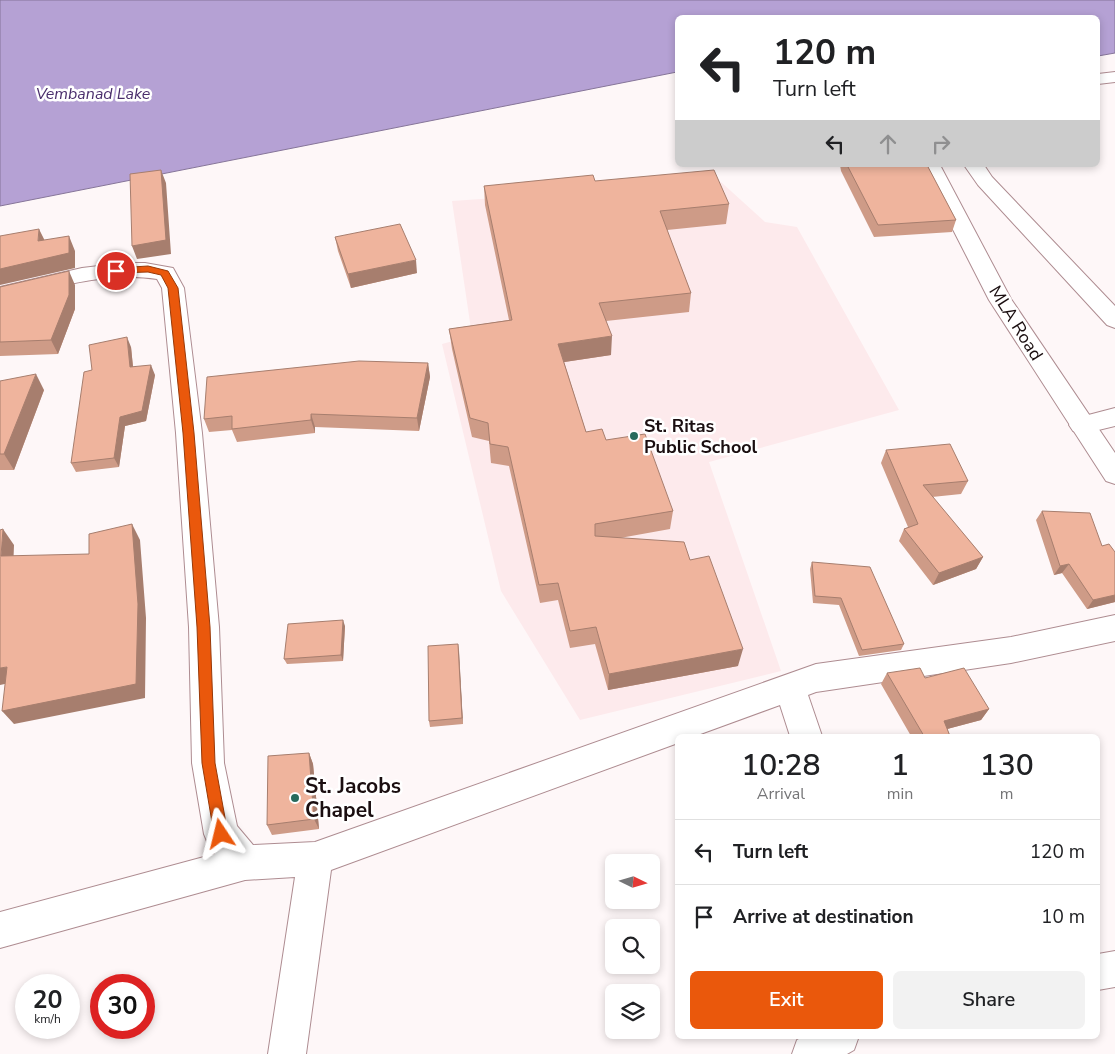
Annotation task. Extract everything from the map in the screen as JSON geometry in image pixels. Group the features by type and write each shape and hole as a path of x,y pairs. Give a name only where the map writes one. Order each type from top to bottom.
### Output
{"street":[{"path":"1100,79 1115,77"},
{"name":"MLA Road","path":"931,167 1000,300 1115,474"},
{"path":"975,167 985,181 1115,320"},
{"path":"0,294 100,272 148,269 165,273 173,288 188,433 204,627 208,763 221,834 245,863"},
{"path":"1082,425 1115,417"},
{"path":"0,930 245,863 315,859 816,678 1011,650 1115,628"},
{"path":"790,688 805,734"},
{"path":"287,1054 315,859"},
{"path":"1100,972 1115,969"},
{"path":"811,1054 835,1039"}],"shaded area":[{"name":"St. Ritas Public School","path":"721,182 765,222 797,227 899,410 709,462 781,671 580,720 501,591 442,344 472,336 452,201"}],"water":[{"name":"Vembanad Lake","path":"0,0 1115,0 1115,53 1100,56 1100,15 675,15 675,72 0,206"}],"building":[{"path":"848,167 928,167 956,220 878,225"},
{"path":"161,170 166,240 132,246 130,174"},
{"path":"714,170 729,204 660,211 691,293 599,303 612,336 558,344 586,432 602,429 606,440 645,434 673,511 595,524 595,536 684,542 690,560 709,556 743,649 609,674 596,627 570,631 558,583 539,585 508,447 490,444 488,423 470,418 449,329 512,320 484,186 593,175 595,181"},
{"path":"400,224 416,260 348,274 335,237"},
{"path":"39,229 38,241 69,236 69,253 0,269 0,236"},
{"path":"69,271 69,295 51,340 0,342 0,287"},
{"path":"127,337 130,367 151,365 142,411 120,417 114,458 71,463 84,372 92,370 89,345"},
{"path":"359,361 428,363 417,418 311,414 311,420 232,429 232,416 204,419 207,377"},
{"path":"36,374 4,454 0,454 0,381"},
{"path":"950,444 968,481 923,485 983,557 939,573 904,529 918,524 886,450"},
{"path":"1042,511 1090,513 1102,546 1109,544 1115,552 1115,595 1093,600 1069,564 1060,566"},
{"path":"132,524 138,604 136,684 2,711 7,667 0,668 0,530 3,529 1,556 89,554 89,534"},
{"path":"812,562 870,567 904,644 862,650 841,598 815,596"},
{"path":"343,620 341,655 284,659 288,624"},
{"path":"458,644 462,718 429,721 428,646"},
{"path":"920,668 925,678 964,668 989,709 944,721 949,734 923,734 887,673"},
{"name":"St. Jacobs Chapel","path":"309,753 314,819 267,825 268,756"}],"place":[{"name":"St. Ritas Public School","path":"634,436"},
{"name":"St. Jacobs Chapel","path":"295,798"}],"route":[{"path":"116,271 148,269 165,273 173,288 188,433 204,627 208,763 221,834"}]}
